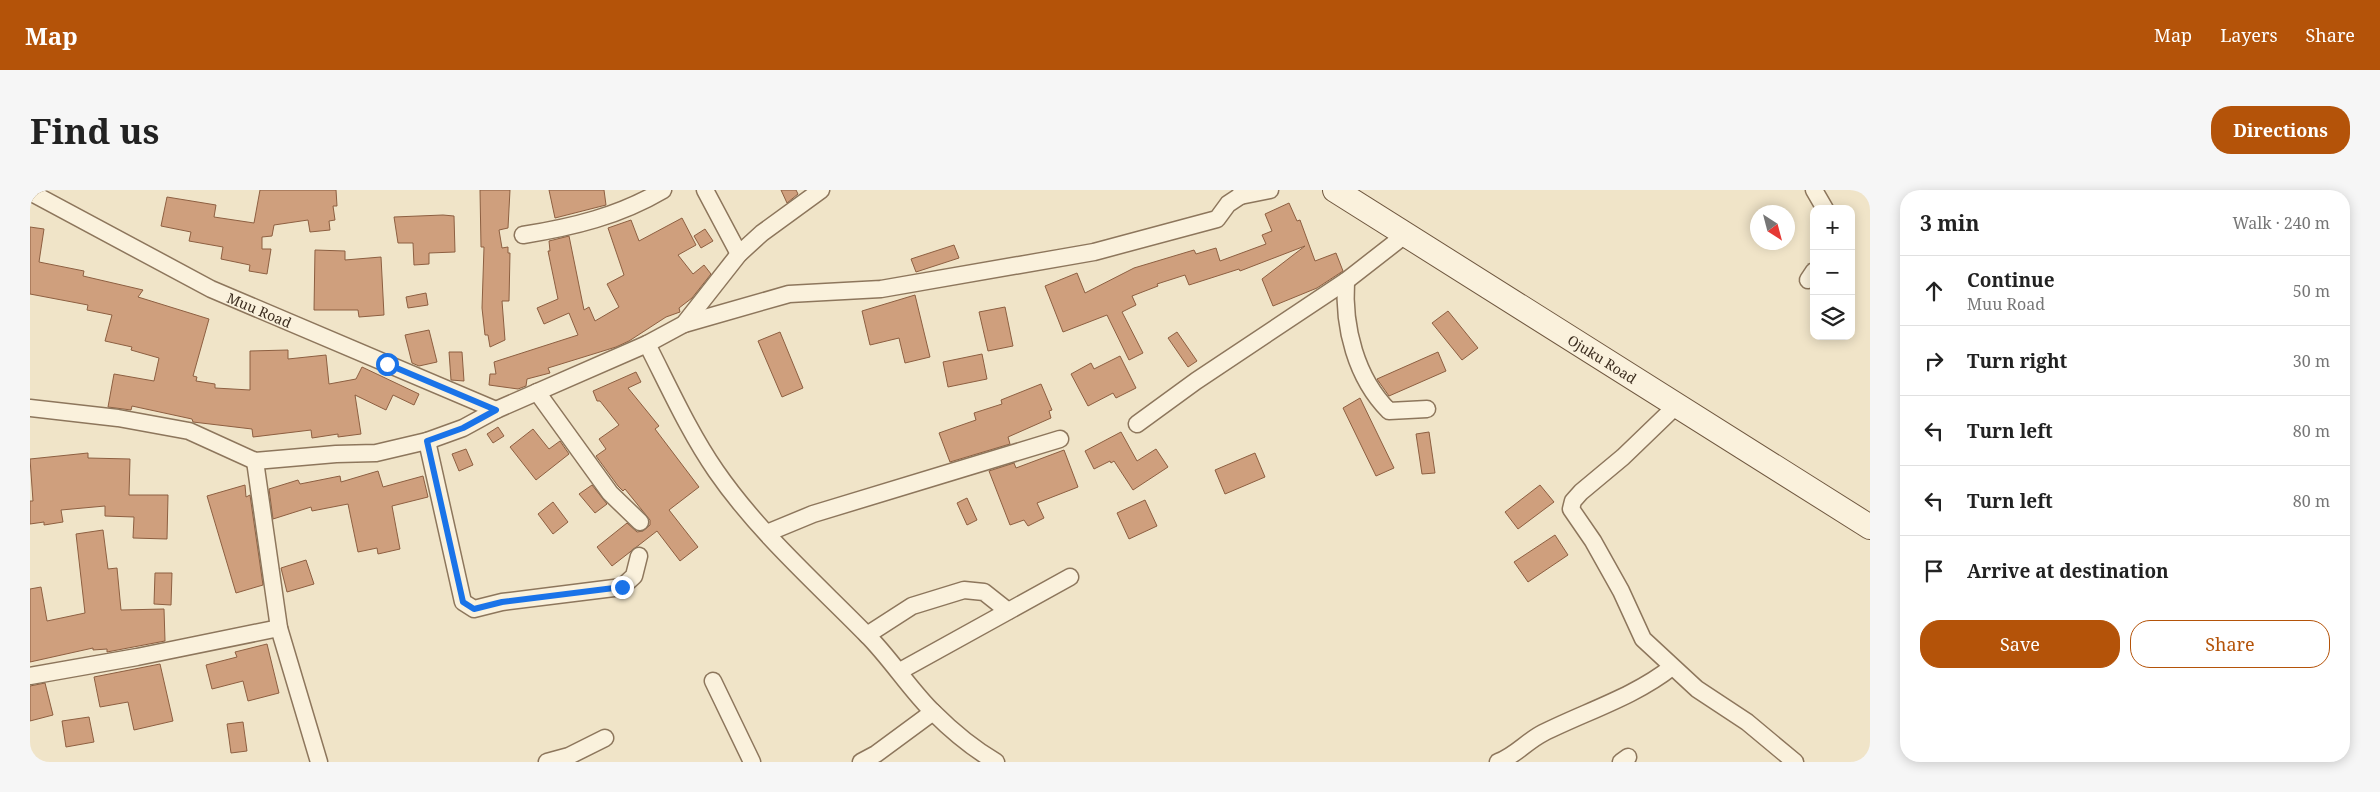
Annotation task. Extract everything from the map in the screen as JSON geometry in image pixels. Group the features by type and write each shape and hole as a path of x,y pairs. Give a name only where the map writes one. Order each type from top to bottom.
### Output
{"main road":[{"name":"Ojuku Road","path":"1335,190 1870,527"}],"street":[{"path":"523,235 608,216 642,202 663,190"},
{"path":"705,190 739,254"},
{"path":"684,324 739,254 762,233 821,190"},
{"path":"30,408 118,418 189,431 255,461 336,454 376,453 427,441 463,428 496,410 647,344 684,324 789,294 881,289 1094,252 1217,219 1228,204 1241,193 1270,190"},
{"path":"1814,190 1823,205"},
{"name":"Muu Road","path":"30,192 211,289 496,410"},
{"path":"1137,424 1196,381 1346,281 1405,235"},
{"path":"1346,281 1344,303 1351,338 1358,364 1374,396 1389,411 1427,410"},
{"path":"647,344 693,432 716,471 767,533 824,594 867,635 933,712 976,750 996,762"},
{"path":"537,392 610,493 640,522"},
{"path":"1677,405 1623,457 1581,492 1573,501 1571,509 1593,541 1621,591 1643,639 1697,690 1747,722 1795,762"},
{"path":"767,533 813,514 1060,439"},
{"path":"427,441 463,602 467,607 474,609 502,602 622,587 634,576 639,556"},
{"path":"255,461 279,628 319,762"},
{"path":"900,672 1070,577"},
{"path":"867,635 912,606 964,590 984,592 1008,611"},
{"path":"30,676 279,628"},
{"path":"1498,762 1507,759 1542,734 1650,684 1672,667"},
{"path":"712,680 752,762"},
{"path":"861,762 877,758 933,712"},
{"path":"547,762 569,756 605,738"}],"building":[{"path":"260,190 336,190 337,206 333,206 335,220 329,221 330,230 310,232 308,220 274,225 272,236 262,237 262,249 271,249 267,274 249,271 250,265 221,259 223,247 189,241 191,232 161,226 167,197 216,205 214,217 254,223"},
{"path":"480,190 510,190 508,228 499,230 502,248 508,247 508,253 510,253 509,301 502,301 505,340 490,347 488,335 485,335 482,308 484,247 481,247"},
{"path":"549,190 604,190 606,205 555,218"},
{"path":"781,190 796,190 798,194 787,203"},
{"path":"1289,203 1297,221 1300,220 1315,261 1336,253 1343,271 1317,288 1273,306 1262,279 1305,246 1240,271 1239,269 1189,285 1185,275 1157,284 1158,286 1132,296 1136,305 1122,312 1143,353 1129,360 1107,315 1063,332 1045,286 1077,273 1085,293 1134,268 1194,250 1196,254 1216,248 1220,261 1266,244 1262,235 1272,231 1265,214"},
{"path":"454,216 455,252 429,253 429,264 414,265 413,243 398,243 394,217"},
{"path":"682,218 696,245 678,255 693,274 704,265 711,274 692,298 679,308 680,312 666,317 629,341 616,347 548,368 550,373 527,379 526,386 518,389 489,385 490,374 496,374 494,362 578,335 569,313 544,324 537,308 558,299 548,251 550,251 549,241 569,236 584,310 589,307 595,321 619,307 607,284 624,275 608,228 631,220 639,241"},
{"path":"30,227 44,229 39,262 84,271 83,276 143,290 138,297 209,319 193,376 197,377 196,381 215,384 215,388 250,390 250,351 288,350 288,359 326,355 329,384 356,379 362,367 419,394 414,405 393,395 386,410 355,395 361,434 338,437 338,434 312,438 311,430 253,437 252,429 193,422 192,419 132,406 131,410 108,407 114,374 154,381 159,358 131,350 132,347 105,341 112,315 87,310 88,305 30,294"},
{"path":"705,229 713,241 701,248 694,236"},
{"path":"954,245 959,258 916,272 911,259"},
{"path":"315,250 345,251 345,260 381,257 384,315 359,317 358,310 314,310"},
{"path":"426,293 428,305 408,308 406,297"},
{"path":"915,295 930,357 905,363 899,338 870,345 862,311"},
{"path":"1005,307 1013,346 988,351 979,312"},
{"path":"1448,311 1478,348 1462,360 1432,323"},
{"path":"429,330 437,362 419,366 412,363 405,335"},
{"path":"780,332 803,388 782,397 758,341"},
{"path":"1177,332 1197,361 1188,367 1168,338"},
{"path":"449,352 462,352 464,381 451,380"},
{"path":"1438,352 1446,371 1389,396 1377,379"},
{"path":"982,354 987,379 948,387 943,362"},
{"path":"1120,356 1136,388 1116,398 1113,393 1088,406 1071,374 1091,363 1094,369"},
{"path":"636,372 641,382 628,388 659,426 655,429 699,487 669,510 698,547 680,561 657,531 612,566 597,547 627,523 637,532 643,531 650,525 650,520 625,489 623,491 618,486 596,456 606,449 599,439 619,425 600,401 597,401 593,391"},
{"path":"1041,384 1052,410 1049,411 1051,418 1008,437 1010,444 950,462 939,433 976,420 974,413 1002,404 1001,400"},
{"path":"1360,398 1394,468 1376,476 1343,408"},
{"path":"498,427 504,436 493,443 487,434"},
{"path":"533,429 549,449 560,441 569,454 536,480 510,447"},
{"path":"1121,432 1137,461 1156,449 1168,467 1133,490 1114,461 1094,469 1085,451"},
{"path":"1429,432 1435,473 1422,474 1416,434"},
{"path":"466,449 473,465 459,471 452,454"},
{"path":"1064,450 1078,487 1037,503 1044,518 1028,526 1024,520 1010,525 989,471 1014,463 1016,468"},
{"path":"88,453 88,458 130,459 129,495 168,495 167,539 133,538 134,517 105,516 105,506 61,510 63,522 44,525 44,522 30,524 30,501 33,501 30,459"},
{"path":"1255,453 1265,477 1225,494 1215,470"},
{"path":"378,471 383,487 423,476 428,497 392,506 400,549 378,554 377,548 358,552 348,504 312,511 311,507 273,519 269,489 298,480 300,484 340,476 341,482"},
{"path":"245,485 246,497 250,495 263,585 236,593 207,496"},
{"path":"592,485 607,504 595,513 579,494"},
{"path":"1540,485 1554,502 1518,529 1505,512"},
{"path":"967,498 977,520 967,525 957,503"},
{"path":"1145,500 1157,526 1129,539 1117,513"},
{"path":"553,502 568,522 553,534 538,514"},
{"path":"103,530 108,569 117,568 121,610 164,609 165,641 107,652 107,649 93,650 93,648 30,662 30,589 41,587 47,621 85,613 76,534"},
{"path":"1555,535 1568,555 1528,582 1514,562"},
{"path":"306,560 314,584 287,592 281,568"},
{"path":"155,573 172,573 171,605 154,604"},
{"path":"267,644 279,693 248,701 243,681 212,689 206,665 237,657 235,652"},
{"path":"160,664 173,721 134,730 128,702 100,707 94,677"},
{"path":"45,683 53,715 30,721 30,686"},
{"path":"89,717 94,742 66,747 62,721"},
{"path":"243,722 247,751 231,753 227,724"}],"route":[{"path":"387,364 496,410 463,428 427,441 463,602 467,607 474,609 502,602 548,595 622,587"}]}
